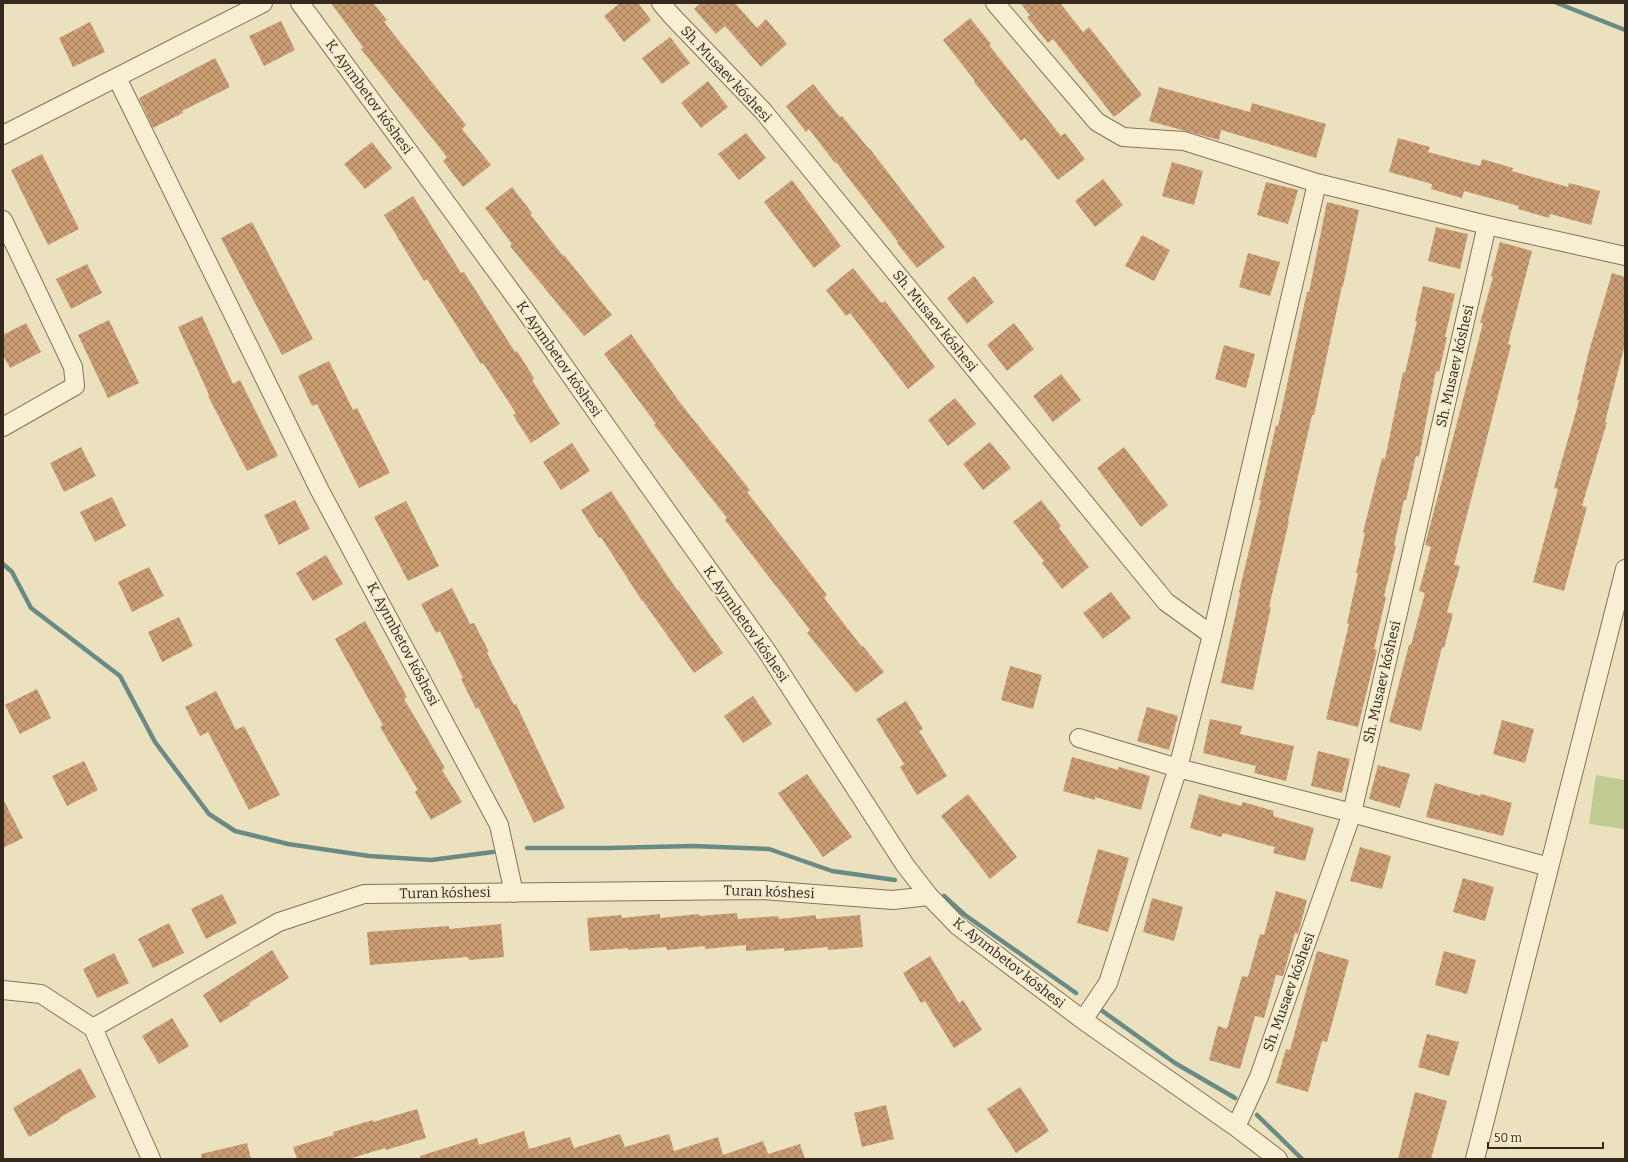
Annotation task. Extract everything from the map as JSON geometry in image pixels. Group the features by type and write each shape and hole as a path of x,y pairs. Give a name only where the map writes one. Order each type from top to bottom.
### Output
{"street":[{"path":"3,135 118,78 263,3"},
{"name":"K. Ayımbetov kóshesi","path":"300,3 524,308 618,443 766,650 905,865 929,896 958,926 1083,1020 1236,1127 1278,1159"},
{"name":"Sh. Musaev kóshesi","path":"661,3 763,111 1166,602 1212,635"},
{"path":"995,3 1097,122 1123,137 1184,141 1317,183 1487,225 1625,256"},
{"name":"K. Ayımbetov kóshesi","path":"118,78 319,489 499,825 514,893"},
{"path":"1083,1020 1108,983 1178,768 1212,635 1317,183"},
{"path":"3,220 73,367 75,386 3,427"},
{"name":"Sh. Musaev kóshesi","path":"1236,1127 1259,1076 1352,813 1487,225"},
{"path":"1475,1159 1625,569"},
{"path":"1079,738 1178,768 1352,813 1549,868"},
{"name":"Turan kóshesi","path":"93,1028 279,922 364,894 762,890 893,900 929,896"},
{"path":"3,990 41,994 93,1028 151,1159"}],"green space":[{"path":"1596,775 1625,780 1625,829 1589,824"}],"building":[{"path":"331,3 373,3 387,20 384,22 466,125 462,129 491,165 463,187 443,161 447,157 361,49 363,47"},
{"path":"620,3 638,3 651,20 624,42 604,16"},
{"path":"701,3 735,3 757,28 766,19 787,44 761,67 725,26 716,34 694,9"},
{"path":"1020,3 1060,3 1083,32 1089,27 1142,95 1114,117 1053,39 1048,43 1027,17 1030,15"},
{"path":"970,18 991,44 989,45 1061,136 1065,133 1085,159 1058,180 1025,138 1021,141 943,40"},
{"path":"281,21 295,50 264,66 249,36"},
{"path":"90,22 105,52 73,67 59,38"},
{"path":"670,37 690,63 662,84 642,58"},
{"path":"215,58 230,87 182,111 183,113 153,128 139,98"},
{"path":"708,81 728,107 701,128 681,103"},
{"path":"813,84 840,117 842,116 870,149 945,247 917,268 836,162 835,163 809,129 806,132 786,106"},
{"path":"1159,87 1250,112 1252,103 1326,124 1316,158 1221,130 1219,140 1149,121"},
{"path":"746,133 766,158 739,180 718,154"},
{"path":"1398,138 1430,147 1428,152 1480,166 1482,159 1513,168 1512,171 1568,187 1569,183 1600,191 1591,225 1550,214 1549,218 1518,209 1519,206 1464,191 1462,198 1431,189 1432,184 1389,172"},
{"path":"372,142 392,168 365,189 344,164"},
{"path":"42,154 79,229 48,245 11,170"},
{"path":"1172,162 1203,171 1194,205 1162,196"},
{"path":"1103,179 1123,205 1095,227 1075,201"},
{"path":"792,180 841,246 814,268 764,202"},
{"path":"1266,182 1298,190 1288,224 1257,215"},
{"path":"512,187 532,213 530,214 612,315 584,336 510,246 512,244 485,208"},
{"path":"413,196 461,273 464,272 515,352 517,351 534,378 532,380 560,424 531,443 513,415 516,413 483,363 481,364 427,279 424,281 384,215"},
{"path":"1327,202 1359,210 1314,415 1312,415 1269,607 1271,607 1253,690 1221,683 1239,592 1261,500 1259,500 1276,425 1278,426 1307,292 1309,292"},
{"path":"252,222 313,339 282,355 221,238"},
{"path":"1436,227 1468,234 1460,269 1428,261"},
{"path":"1142,235 1170,250 1154,281 1125,266"},
{"path":"1500,242 1532,251 1508,344 1511,345 1454,565 1460,566 1447,612 1453,614 1444,648 1442,647 1421,731 1389,722 1409,645 1411,645 1425,593 1419,591 1431,547 1425,545 1483,323 1480,323 1493,277 1491,276"},
{"path":"1248,253 1280,262 1270,296 1239,287"},
{"path":"87,264 102,293 71,309 56,279"},
{"path":"853,268 881,303 885,301 935,367 908,389 850,313 846,316 826,290"},
{"path":"1612,273 1625,277 1625,344 1605,422 1607,422 1582,506 1587,507 1564,591 1533,582 1558,489 1554,488 1579,401 1577,400 1589,351"},
{"path":"974,276 994,302 967,324 947,298"},
{"path":"1423,286 1455,294 1439,372 1436,371 1419,457 1416,456 1406,500 1404,500 1394,545 1396,546 1384,596 1386,597 1374,649 1377,650 1358,727 1326,719 1349,624 1347,624 1365,533 1363,532 1382,458 1385,459 1403,372 1405,373 1417,321 1415,321"},
{"path":"202,316 233,384 240,380 278,456 247,471 208,396 209,395 178,327"},
{"path":"109,320 139,383 108,398 78,335"},
{"path":"26,323 41,352 10,368 3,355 3,335"},
{"path":"1014,323 1034,349 1007,371 987,345"},
{"path":"631,334 681,404 750,490 747,492 827,595 824,598 862,647 863,646 884,672 856,693 807,633 810,630 725,520 727,518 654,425 656,424 604,354"},
{"path":"1224,345 1255,354 1246,388 1215,379"},
{"path":"329,361 353,410 357,408 390,473 359,488 317,404 312,406 298,376"},
{"path":"1061,374 1081,400 1053,422 1033,396"},
{"path":"955,398 976,424 948,446 928,420"},
{"path":"990,442 1011,468 983,490 963,464"},
{"path":"572,443 590,471 561,490 543,462"},
{"path":"81,447 96,476 64,492 50,463"},
{"path":"1124,447 1168,505 1141,527 1097,468"},
{"path":"611,491 677,590 723,653 694,673 642,601 601,537 599,538 581,510"},
{"path":"112,497 126,526 95,542 80,512"},
{"path":"295,500 310,529 279,545 264,515"},
{"path":"1041,500 1061,526 1059,528 1089,567 1062,589 1042,563 1044,561 1013,522"},
{"path":"406,501 439,566 408,581 374,517"},
{"path":"326,555 343,584 313,601 296,573"},
{"path":"149,567 164,596 132,612 118,582"},
{"path":"452,588 470,624 474,623 489,652 487,653 514,705 516,704 565,808 534,823 478,707 476,709 461,679 463,678 440,631 436,633 421,604"},
{"path":"1111,592 1131,618 1103,639 1083,613"},
{"path":"179,617 193,646 162,662 148,632"},
{"path":"365,621 407,697 404,699 445,768 442,770 462,802 431,820 415,792 418,790 380,727 383,725 335,639"},
{"path":"1010,666 1042,675 1033,709 1001,700"},
{"path":"37,689 51,718 20,734 5,705"},
{"path":"216,691 236,730 244,726 280,795 249,810 208,732 200,736 185,707"},
{"path":"753,696 772,724 743,743 724,716"},
{"path":"906,701 923,729 919,731 947,776 917,795 900,767 904,764 876,719"},
{"path":"1147,707 1178,716 1169,750 1137,741"},
{"path":"1210,719 1242,726 1240,734 1294,746 1286,781 1254,773 1256,766 1203,753"},
{"path":"1502,720 1534,729 1525,763 1493,754"},
{"path":"1318,751 1350,759 1342,793 1311,786"},
{"path":"1072,757 1118,770 1119,767 1150,776 1141,810 1095,797 1095,800 1063,791"},
{"path":"84,761 98,790 67,806 52,776"},
{"path":"1378,765 1410,774 1400,808 1369,799"},
{"path":"807,774 852,837 823,857 778,793"},
{"path":"1435,783 1480,796 1481,794 1512,803 1503,836 1426,817"},
{"path":"968,794 1017,857 990,879 941,816"},
{"path":"1199,794 1241,806 1243,802 1274,811 1273,816 1314,828 1305,861 1273,853 1275,847 1223,833 1221,837 1190,828"},
{"path":"3,799 23,838 3,848"},
{"path":"1360,847 1391,856 1382,889 1350,881"},
{"path":"1098,849 1129,858 1108,932 1077,923"},
{"path":"1463,878 1494,887 1485,921 1453,912"},
{"path":"1276,891 1307,900 1298,934 1295,933 1283,976 1276,975 1264,1018 1255,1016 1240,1069 1209,1060 1218,1026 1227,1029 1242,976 1248,977 1260,934 1264,935"},
{"path":"222,894 237,923 206,939 191,909"},
{"path":"1152,898 1183,907 1174,941 1143,932"},
{"path":"737,913 738,919 778,916 779,919 816,915 816,919 860,915 863,947 828,950 828,947 784,951 784,948 746,951 746,945 705,949 705,946 667,950 666,947 590,951 587,918 621,915 622,918 660,914 660,918 699,914 699,916"},
{"path":"169,923 184,953 153,968 138,939"},
{"path":"501,924 504,957 469,960 468,957 370,965 367,932 449,926 449,929"},
{"path":"272,950 289,978 249,1003 250,1005 220,1023 203,995"},
{"path":"1317,951 1349,960 1327,1042 1322,1041 1308,1092 1276,1083 1286,1049 1290,1050"},
{"path":"1444,951 1476,960 1467,994 1435,985"},
{"path":"114,953 129,983 97,998 83,969"},
{"path":"930,956 959,1003 963,1000 982,1030 954,1048 925,1001 921,1003 903,973"},
{"path":"172,1018 189,1046 159,1064 142,1036"},
{"path":"1427,1034 1459,1042 1449,1076 1418,1067"},
{"path":"80,1068 96,1097 29,1137 13,1108"},
{"path":"1020,1087 1049,1131 1016,1153 987,1109"},
{"path":"1415,1092 1447,1101 1431,1159 1398,1159"},
{"path":"886,1105 894,1139 862,1147 854,1113"},
{"path":"417,1109 426,1138 349,1159 297,1159 293,1147 334,1135 333,1132"},
{"path":"524,1131 529,1149 570,1137 574,1148 620,1134 625,1147 669,1134 674,1151 718,1137 723,1155 763,1141 768,1154 800,1144 805,1159 421,1159 420,1156 477,1138 479,1145"},
{"path":"247,1143 251,1159 201,1159 201,1154"}],"waterway":[{"path":"1557,3 1625,30"},
{"path":"3,564 12,572 31,608 120,676 155,742 209,814 235,831 288,844 369,856 431,860 493,852"},
{"path":"527,848 693,846 769,849 832,871 895,880"},
{"path":"944,896 965,915 1076,993"},
{"path":"1101,1010 1175,1063 1235,1098"},
{"path":"1257,1115 1302,1159"}]}
